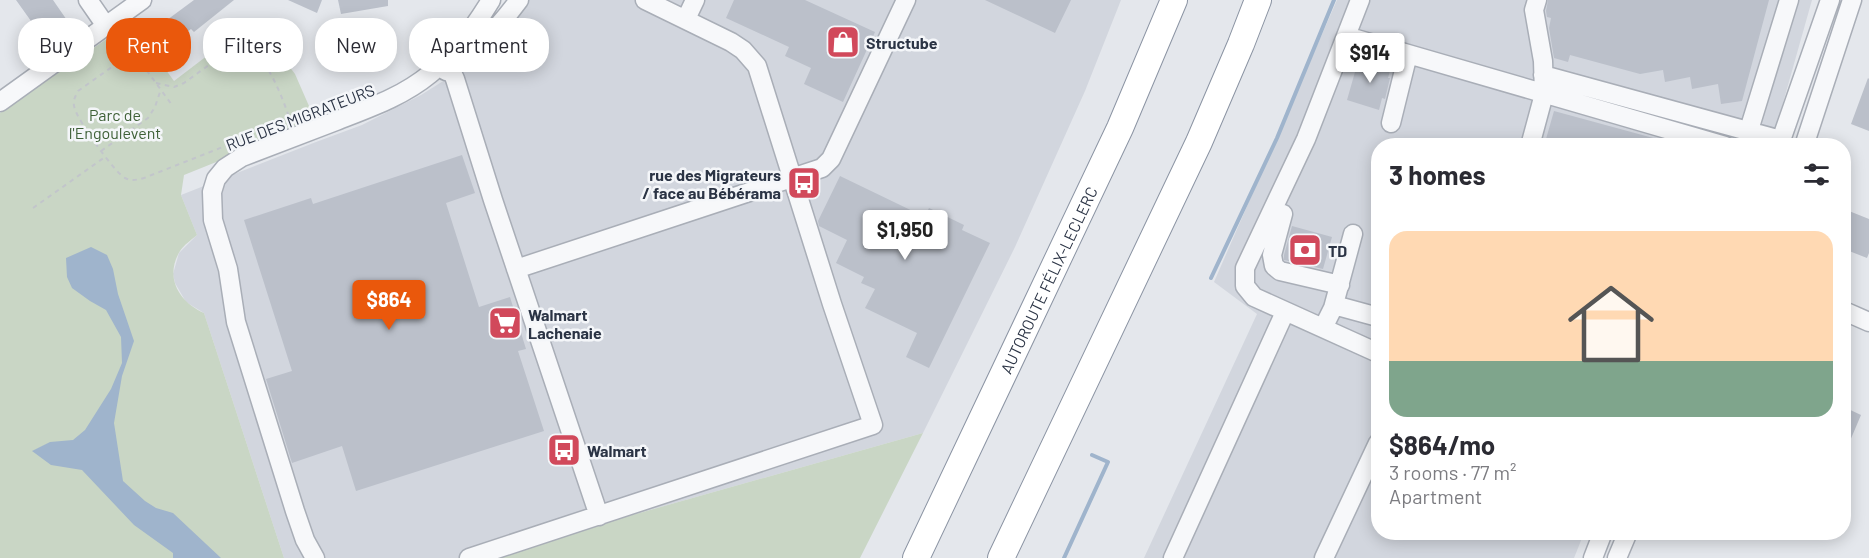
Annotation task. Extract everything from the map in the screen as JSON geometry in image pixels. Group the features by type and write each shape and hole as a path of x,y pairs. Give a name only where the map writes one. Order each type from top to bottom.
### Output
{"highway":[{"name":"AUTOROUTE FÉLIX-LECLERC","path":"916,558 1120,128 1174,0"},
{"path":"1001,558 1199,142 1234,62 1257,0"}],"street":[{"path":"87,0 106,21"},
{"path":"117,18 142,0"},
{"name":"RUE DES MIGRATEURS","path":"479,18 491,0"},
{"name":"RUE DES MIGRATEURS","path":"505,18 519,0"},
{"path":"469,558 873,425 835,315 757,66 737,46 645,0"},
{"path":"686,19 695,0"},
{"path":"516,269 822,168 831,159 906,0"},
{"path":"1360,0 1306,139 1245,268 1245,286 1254,297 1371,350"},
{"path":"1532,138 1544,94 1543,61 1534,10 1537,0"},
{"path":"1749,130 1789,0"},
{"path":"1781,138 1830,0"},
{"path":"1807,138 1852,0"},
{"path":"0,102 106,26"},
{"path":"1346,36 1698,138"},
{"path":"1391,123 1408,54"},
{"name":"RUE DES MIGRATEURS","path":"238,150 297,136 361,112 412,87 436,72"},
{"path":"451,72 598,516"},
{"path":"1544,75 1749,130 1770,138"},
{"path":"238,150 216,179 212,192 213,220 228,269 236,322 295,511 305,540 315,558"},
{"path":"1283,214 1272,255 1274,266 1280,271 1340,285"},
{"path":"1323,328 1334,305 1353,234"},
{"path":"1334,305 1371,315"},
{"path":"1173,558 1285,312"},
{"path":"1851,313 1869,322"},
{"path":"1324,558 1371,458"},
{"path":"1593,558 1600,540"},
{"path":"1617,558 1625,540"}],"path":[{"path":"156,83 174,87 184,83 231,49 238,46 247,48 273,76 297,136"},
{"name":"RUE DES MIGRATEURS","path":"106,71 78,91 74,99 74,107 105,157 121,176 135,180 238,150"},
{"path":"148,72 172,105"},
{"path":"101,151 148,118 155,107 161,89"},
{"path":"33,208 105,157"}],"shaded area":[{"path":"528,0 1121,0 1085,91 1015,247 923,433 480,558 284,558 204,313 186,302 175,283 173,274 179,253 197,235 181,195 362,125 421,95 457,72 549,72 549,18 511,18"},
{"path":"1337,0 1812,0 1777,124 1770,138 1371,138 1371,540 1581,540 1574,558 1144,558 1257,314 1214,282"}],"green space":[{"name":"Parc de l'Engoulevent","path":"106,39 106,72 167,72 174,81 186,72 191,72 191,68 203,59 203,72 293,72 316,122 184,175 181,195 197,235 180,251 173,270 181,295 187,302 204,313 284,558 0,558 0,113 59,72 94,72 94,48"},
{"path":"923,433 860,558 480,558"}],"water":[{"path":"91,247 107,255 134,341 122,376 114,423 123,481 145,501 156,508 173,513 221,558 173,558 173,553 134,525 82,470 51,465 32,451 50,442 73,440 85,430 111,389 122,363 121,337 106,310 72,288 67,277 66,258"}],"building":[{"path":"16,0 53,0 65,18 29,18"},
{"path":"194,0 234,0 212,18 203,18 203,25 194,32 191,29 191,18 170,18"},
{"path":"288,0 322,0 317,13"},
{"path":"338,0 388,0 388,6 341,14"},
{"path":"734,0 805,0 875,32 843,102 804,84 811,68 785,56 789,47 726,18"},
{"path":"985,0 1071,0 1055,33"},
{"path":"1548,0 1769,0 1742,101 1721,104 1718,84 1692,89 1690,77 1665,82 1663,70 1640,74 1570,55 1568,62 1554,58 1549,28 1551,18 1547,17 1546,11"},
{"path":"1359,58 1391,67 1385,99 1382,98 1379,110 1347,100"},
{"path":"1869,79 1869,131 1851,124"},
{"path":"1554,111 1653,138 1546,138"},
{"path":"462,155 475,193 446,203 479,307 510,297 526,349 518,351 544,431 356,491 342,446 292,463 266,379 292,371 244,220 311,198 313,204"},
{"path":"840,176 925,217 929,208 964,225 962,230 990,243 929,368 906,357 917,333 865,308 875,289 861,283 864,277 836,263 847,240 819,226 818,221"},
{"path":"1851,212 1869,219 1867,258 1851,252"},
{"path":"1292,226 1332,237 1323,269 1284,260"},
{"path":"1851,410 1861,415 1851,439"}],"waterway":[{"path":"1211,278 1277,138 1334,0"},
{"path":"1064,558 1108,462 1092,455"}],"place":[{"name":"Structube","path":"843,42"},
{"name":"rue des Migrateurs / face au Bébérama","path":"804,183"},
{"name":"TD","path":"1305,250"},
{"name":"Walmart Lachenaie","path":"505,323"},
{"name":"Walmart","path":"564,450"}]}
